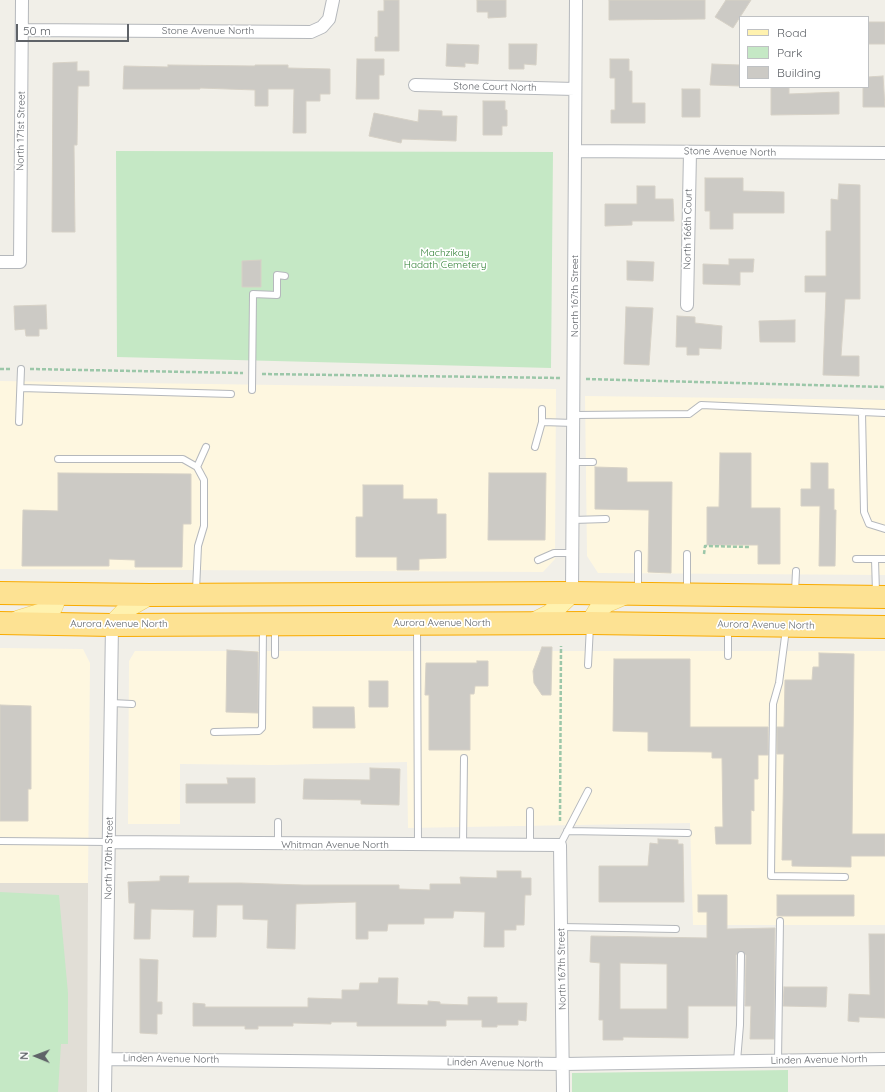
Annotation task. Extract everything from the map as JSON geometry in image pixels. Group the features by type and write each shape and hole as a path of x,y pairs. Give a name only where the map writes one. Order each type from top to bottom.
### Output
{"highway":[{"path":"0,593 150,595 633,593 880,597"},
{"name":"Aurora Avenue North","path":"4,623 112,625 590,623 885,627"}],"main road":[{"path":"532,623 550,614 572,593"},
{"path":"590,623 606,603 633,593"},
{"path":"4,623 44,612 52,607 58,594"},
{"path":"112,625 129,607 150,595"}],"street":[{"name":"North 171st Street","path":"0,262 20,262 22,0"},
{"name":"Stone Avenue North","path":"22,30 311,32 322,27 330,19 333,0"},
{"name":"North 167th Street","path":"572,593 576,0"},
{"name":"Stone Court North","path":"415,85 575,89"},
{"name":"Stone Avenue North","path":"576,151 885,153"},
{"name":"North 166th Court","path":"687,305 690,152"},
{"name":"North 170th Street","path":"105,1092 112,625"},
{"name":"Whitman Avenue North","path":"109,842 560,845"},
{"name":"North 167th Street","path":"560,845 564,1064 563,1092"},
{"name":"Linden Avenue North","path":"106,1059 564,1064 885,1059"}],"lane":[{"path":"252,390 253,294 277,295 277,275 285,276"},
{"path":"19,422 22,369"},
{"path":"21,388 231,394"},
{"path":"542,422 574,419 689,414 701,405 885,413"},
{"path":"535,447 542,422 542,409"},
{"path":"862,412 864,512 869,524 885,529"},
{"path":"198,467 206,447"},
{"path":"58,459 183,459 198,467 204,480 204,526 198,546 196,594"},
{"path":"574,462 593,462"},
{"path":"573,520 606,519"},
{"path":"538,560 554,553 572,554"},
{"path":"633,593 638,554"},
{"path":"687,554 687,594"},
{"path":"856,559 885,559"},
{"path":"875,559 880,597"},
{"path":"795,595 796,571"},
{"path":"417,623 418,845"},
{"path":"588,665 590,623"},
{"path":"269,624 275,655"},
{"path":"214,732 259,731 262,728 269,624"},
{"path":"728,625 728,656"},
{"path":"787,626 779,683 773,704 771,876 845,877"},
{"path":"111,703 132,704"},
{"path":"463,845 464,758"},
{"path":"560,845 588,791"},
{"path":"530,810 530,845"},
{"path":"278,822 278,844"},
{"path":"567,831 688,833"},
{"path":"0,841 61,840 109,842"},
{"path":"778,1061 780,921"},
{"path":"561,927 676,929"},
{"path":"737,1062 740,1025 741,955"}],"path":[{"path":"0,369 564,378"},
{"path":"582,379 885,387"},
{"path":"704,554 704,546 749,547"},
{"path":"560,845 561,646"}],"shaded area":[{"path":"0,381 556,389 555,559 543,572 0,569"},
{"path":"585,396 885,400 885,575 598,573 587,556"},
{"path":"0,648 83,649 90,663 88,883 0,883"},
{"path":"135,651 885,651 885,925 693,925 690,823 408,828 407,762 272,765 180,764 180,824 128,824 129,661"},
{"path":"0,883 88,883 87,1092 0,1092"}],"green space":[{"name":"Machzikay Hadath Cemetery","path":"116,151 553,152 551,368 117,357"},
{"path":"0,892 59,895 68,993 68,1044 61,1044 58,1092 0,1092"},
{"path":"788,1070 788,1092 572,1092 572,1073"}],"building":[{"path":"384,0 399,0 399,51 375,51 375,37 378,37 378,11 384,11"},
{"path":"477,0 506,0 506,17 488,18 488,12 477,12"},
{"path":"609,0 705,0 705,19 609,20"},
{"path":"726,0 751,0 741,16 739,16 733,28 715,17"},
{"path":"869,22 885,22 885,44 869,44"},
{"path":"447,44 479,45 478,64 465,63 465,67 446,66"},
{"path":"509,44 537,44 536,65 524,64 524,69 509,69"},
{"path":"357,59 384,59 384,75 379,75 379,99 356,99"},
{"path":"610,59 629,59 629,71 632,71 632,103 645,103 645,123 611,123 611,110 615,110 615,78 610,78"},
{"path":"77,62 77,71 89,71 89,86 78,86 77,145 74,145 75,232 52,232 53,63"},
{"path":"712,64 739,65 739,86 710,85"},
{"path":"168,65 288,65 288,68 330,69 330,94 320,94 320,101 306,101 306,133 293,133 294,89 268,89 268,106 255,106 255,90 200,88 123,89 124,66 168,67"},
{"path":"883,76 885,107 863,107 863,88 869,88 869,77"},
{"path":"771,88 789,88 789,94 839,92 839,114 771,115"},
{"path":"682,89 700,89 700,117 682,117"},
{"path":"483,101 505,101 505,110 507,110 507,126 502,126 502,135 483,135"},
{"path":"419,110 442,111 442,116 457,116 456,141 402,139 401,143 369,136 374,113 418,122"},
{"path":"705,178 743,178 743,191 784,192 784,213 733,213 733,229 710,229 710,211 705,211"},
{"path":"839,184 860,185 860,299 845,299 841,356 859,356 859,376 823,375 826,292 805,292 805,276 826,276 826,231 831,231 831,199 838,200"},
{"path":"637,186 655,186 655,199 673,199 674,221 632,221 632,225 605,226 605,204 637,204"},
{"path":"729,259 754,259 753,272 740,272 740,285 703,284 703,264 729,265"},
{"path":"261,260 261,287 242,287 242,261"},
{"path":"627,261 654,262 653,281 627,280"},
{"path":"46,305 47,329 39,329 39,336 26,336 25,329 15,330 14,306"},
{"path":"626,307 653,308 649,365 624,364"},
{"path":"677,316 695,317 695,323 722,326 721,349 699,348 699,355 687,355 687,347 676,347"},
{"path":"795,320 795,342 760,342 759,321"},
{"path":"720,453 751,453 751,508 780,508 780,564 758,564 758,545 707,545 707,507 719,507"},
{"path":"811,463 828,463 828,489 834,489 834,510 836,510 835,566 819,566 820,506 801,506 801,489 811,489"},
{"path":"595,467 627,468 627,482 672,482 671,573 648,572 649,510 595,509"},
{"path":"58,473 191,474 191,524 183,524 182,567 135,567 135,560 109,559 109,566 22,566 23,510 58,511"},
{"path":"489,473 546,473 545,540 488,540"},
{"path":"363,485 403,485 403,499 437,499 437,514 446,514 446,558 419,559 419,570 397,570 397,557 356,557 356,517 363,517"},
{"path":"542,647 552,647 551,695 542,695 534,683 533,671"},
{"path":"227,650 258,652 258,713 226,712"},
{"path":"819,653 854,654 852,834 885,834 885,856 851,856 851,867 792,866 792,860 782,860 784,754 777,754 777,727 784,727 785,680 812,680 813,667 819,667"},
{"path":"614,659 690,659 690,727 768,727 768,755 758,755 758,779 754,779 754,811 751,810 751,844 716,844 715,827 723,827 722,758 712,758 712,752 648,751 648,732 613,731"},
{"path":"477,661 488,661 488,686 475,686 474,694 470,694 470,750 429,750 429,695 425,695 426,663 477,663"},
{"path":"369,681 388,681 388,707 369,707"},
{"path":"0,705 31,706 31,789 28,789 28,821 0,821"},
{"path":"313,707 354,707 355,728 313,728"},
{"path":"370,768 400,769 399,805 361,804 361,800 303,799 304,779 370,780"},
{"path":"227,778 255,778 255,803 186,803 186,784 228,784"},
{"path":"658,839 678,840 678,844 683,844 684,902 599,902 599,866 648,866 650,843 658,844"},
{"path":"497,871 521,871 521,878 531,878 531,895 525,895 524,925 516,925 516,930 504,930 504,947 484,947 485,912 454,911 453,918 424,918 424,924 388,924 387,931 368,931 368,939 356,939 356,902 296,904 295,949 267,948 268,920 243,919 243,905 217,905 216,937 193,937 194,910 151,909 150,939 134,939 135,903 129,903 128,882 160,881 160,876 189,876 188,883 399,885 399,889 430,890 430,884 461,884 460,877 497,878"},
{"path":"698,895 727,895 727,929 775,928 774,1039 750,1039 751,1006 745,1006 746,955 741,951 736,955 736,1006 688,1006 688,1038 623,1037 623,1040 603,1040 603,1020 599,1020 600,963 590,962 591,936 707,938 707,912 698,912","holes":["620,963 667,964 667,1009 620,1009"]},
{"path":"777,895 854,895 854,916 777,916"},
{"path":"869,934 885,934 885,1018 859,1017 859,1022 848,1021 849,994 870,995"},
{"path":"140,959 158,960 157,1002 162,1002 162,1014 157,1014 157,1034 140,1033"},
{"path":"379,978 398,978 397,1004 428,1005 428,1001 440,1002 440,1004 468,1005 468,997 497,997 497,1003 527,1003 526,1021 518,1020 518,1025 497,1025 497,1027 482,1027 482,1020 446,1020 446,1026 357,1026 357,1022 331,1022 331,1024 293,1023 293,1026 258,1026 258,1029 245,1029 245,1026 193,1026 193,1003 205,1004 205,1007 308,1007 308,998 342,999 342,990 359,990 360,983 378,983"},
{"path":"784,987 827,987 826,1007 783,1006"}]}
